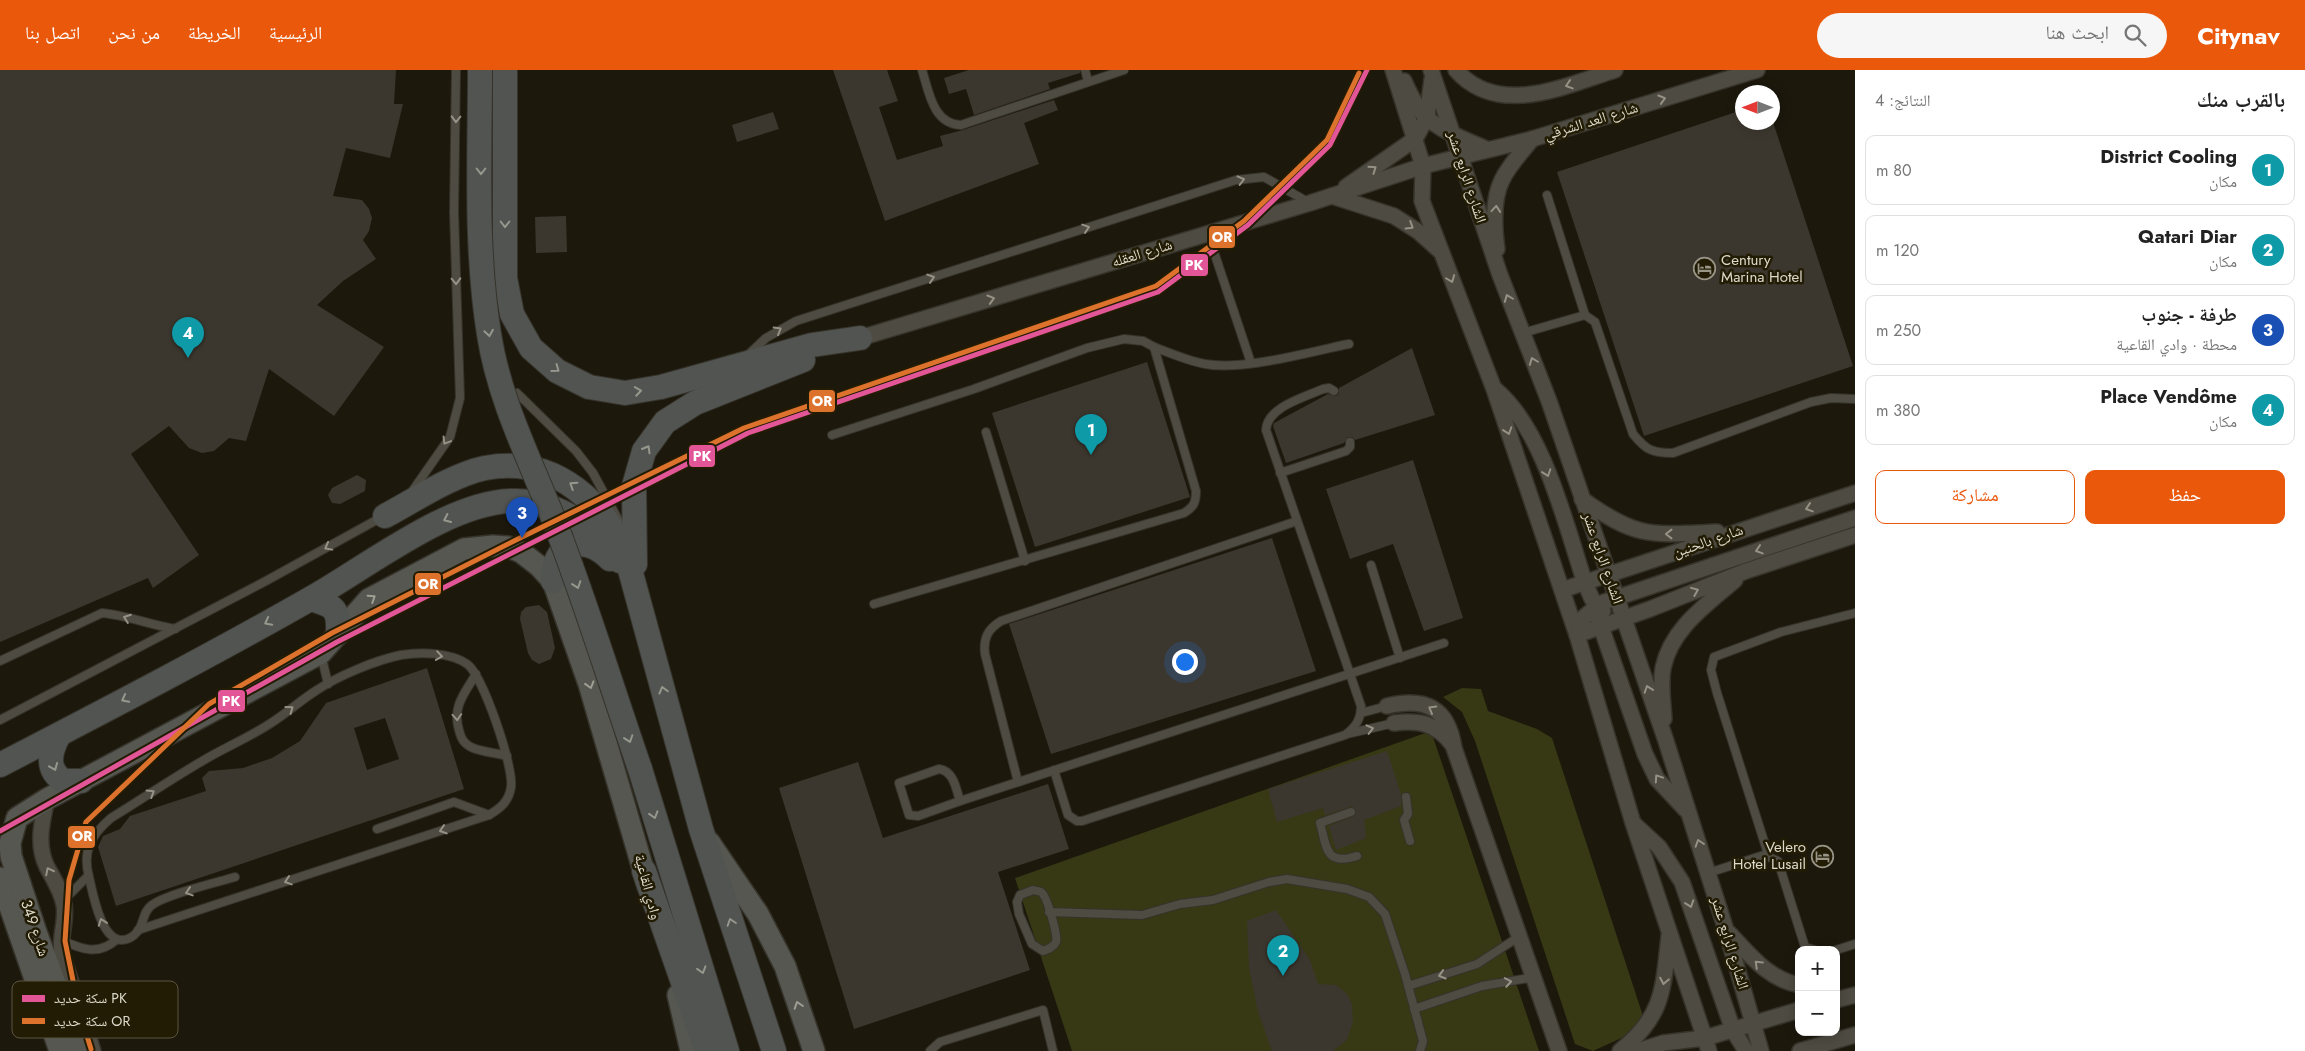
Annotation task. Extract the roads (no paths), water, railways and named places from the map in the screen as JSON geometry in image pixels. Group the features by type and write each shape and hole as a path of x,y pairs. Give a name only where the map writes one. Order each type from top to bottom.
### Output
{"main road":[{"name":"وادي القاعية","path":"480,70 481,244 484,291 494,358 504,400 560,536 640,769 727,1051"},
{"path":"505,70 504,278 512,314 531,348 557,371 589,387 625,393 661,387 812,345 860,338"},
{"path":"635,583 634,486 644,452 665,422 695,403 860,338"},
{"path":"384,516 452,481 484,468 502,466 536,469 568,482 595,504 616,533 635,583 701,829 774,1051"},
{"path":"0,765 311,599 434,525 488,503 516,501 543,504 566,513 587,526 605,542 635,583"},
{"path":"553,581 552,568 558,557 567,548 579,544 592,545 603,552 635,583"},
{"path":"311,599 330,605 335,609 338,633"},
{"path":"59,734 50,756 54,771 64,781 81,781"},
{"path":"644,871 707,1051"}],"street":[{"path":"1393,70 1423,166 1422,201 1439,250 1494,389 1562,590 1633,823 1707,1044"},
{"path":"1398,70 1419,110 1454,134 1486,149"},
{"path":"1456,70 1466,81 1482,90 1516,96 1542,94 1615,70"},
{"name":"شارع العد الشرقي","path":"1423,166 1532,139 1757,70"},
{"path":"1332,196 1414,139 1427,117 1432,72"},
{"name":"الشارع الرابع عشر","path":"1432,72 1500,275 1549,401 1665,738 1726,930 1761,1051"},
{"path":"1500,275 1495,232 1497,191 1502,179 1532,139"},
{"name":"شارع العقله","path":"860,338 1310,203 1423,166"},
{"path":"1332,196 1394,216 1419,232 1439,250"},
{"path":"1494,389 1518,413 1535,441 1585,583 1595,606 1645,754 1657,779 1690,815"},
{"name":"شارع بالحنين","path":"1562,590 1855,493"},
{"path":"1582,499 1612,521 1648,534 1736,531"},
{"path":"1577,635 1583,618 1595,606 1617,596 1855,518"},
{"path":"1577,635 1746,571 1855,535"},
{"path":"71,981 62,954 64,900 45,864 41,843 38,804 321,653 369,599 464,549 493,546 508,547 521,552 539,566 553,581"},
{"path":"1665,738 1662,684 1663,669 1670,645 1693,616 1746,571"},
{"name":"وادي القاعية","path":"553,581 601,723 644,871 691,1051"},
{"path":"1562,590 1582,595 1612,618 1623,619"},
{"path":"1387,706 1414,702 1432,707 1444,718 1452,732 1454,748 1535,977 1559,1051"},
{"path":"1394,723 1413,721 1430,724 1444,734 1454,748"},
{"name":"شارع 349","path":"38,804 17,818 10,843 29,936 41,981"},
{"path":"1633,823 1659,846 1682,882 1733,1030 1746,1051"},
{"path":"701,829 758,914 785,966 814,1051"},
{"name":"شارع 349","path":"0,878 49,981"},
{"path":"1726,930 1761,968 1782,980 1795,984"},
{"path":"1620,1051 1637,1038 1653,1018 1665,978 1669,932"},
{"path":"29,936 62,933"},
{"path":"1840,990 1855,991"},
{"path":"1840,999 1855,995"},
{"path":"1638,1051 1663,1043 1707,1044 1733,1030 1795,1011"},
{"path":"1800,1051 1855,1036"},
{"path":"1834,1051 1855,1036"},
{"name":"شارع 349","path":"56,1038 60,1051"},
{"name":"شارع 349","path":"74,1038 80,1051"},
{"path":"89,1038 93,1051"}],"lane":[{"path":"0,720 384,516 415,488 450,437 460,398 454,212 456,70"},
{"path":"922,70 935,110 945,122 962,126 1124,70"},
{"path":"1084,70 1088,82"},
{"path":"742,363 766,338 796,321 1236,180 1264,176 1310,203"},
{"path":"1547,195 1585,315 1595,322 1633,434 1644,448 1660,452 1673,452 1811,402 1831,398 1855,399"},
{"path":"1208,234 1251,363"},
{"path":"1522,333 1585,315"},
{"path":"832,434 974,389 1087,348 1124,339 1143,340 1154,347 1205,364 1225,366 1251,363 1349,344"},
{"path":"874,604 1184,513 1192,508 1196,501 1196,491 1154,347"},
{"path":"1334,390 1329,388 1323,389 1278,410 1268,419 1267,435 1361,706 1361,713 1353,729 1345,734"},
{"path":"518,393 557,430 593,473 619,522 628,548 635,583"},
{"path":"986,432 1025,561"},
{"path":"1280,473 1346,451 1350,447 1350,442"},
{"path":"1018,782 985,654 984,644 992,626 1001,621 1297,521"},
{"path":"1371,565 1400,658"},
{"path":"1769,858 1717,693 1711,670 1714,657 1781,632 1855,613"},
{"path":"0,662 102,614 118,614 152,626 174,628"},
{"path":"960,801 951,777 944,770 934,770 899,783 907,812 912,816 918,816 1444,643"},
{"path":"321,653 328,684"},
{"path":"421,653 454,658 467,664 476,674 511,770 509,793 500,809 489,815 138,930 125,940 116,940 110,936 102,923 86,865 87,848 106,823 203,761 270,724 328,684 386,660 421,653"},
{"path":"476,674 458,702 456,710 455,718 461,738 474,748 507,756"},
{"path":"1361,713 1387,706"},
{"path":"1054,770 1068,815 1077,821 1082,821 1345,734 1394,723"},
{"path":"1406,797 1408,814 1404,820 1410,841"},
{"path":"377,828 454,802 489,815"},
{"path":"1351,812 1320,823 1328,851 1333,858 1342,861 1357,856"},
{"path":"1708,872 1764,855 1778,861 1805,946"},
{"path":"64,900 88,876"},
{"path":"138,930 146,912 158,902 235,877"},
{"path":"1049,912 1142,915 1180,904 1213,900 1269,882 1287,879 1339,888 1368,897 1385,914 1423,1040 1420,1051"},
{"path":"1033,890 1041,892 1046,898 1049,912 1057,934 1055,944 1050,949 1043,951 1032,944 1019,914 1018,902 1025,892 1033,890"},
{"path":"62,933 86,950 104,948 116,940"},
{"path":"1408,986 1476,964 1520,936"},
{"path":"1840,949 1855,944"},
{"path":"1414,1009 1482,986 1535,977"},
{"path":"930,1051 940,1042 1043,1010 1053,1051"}],"rail line":[{"name":"PK","path":"0,831 337,642 748,433 1158,292 1248,225 1330,145 1367,70"},
{"name":"OR","path":"73,981 65,941 69,880 86,822 209,704 332,633 744,428 1156,286 1244,221 1327,140 1359,73"},
{"name":"OR","path":"88,1038 91,1049"}],"place":[{"name":"Century Marina Hotel","path":"1705,269"},
{"name":"Place Vendôme","path":"188,358"},
{"name":"District Cooling","path":"1091,455"},
{"name":"طرفة - جنوب","path":"522,538"},
{"name":"Velero Hotel Lusail","path":"1822,856"},
{"name":"Qatari Diar","path":"1283,976"}]}
